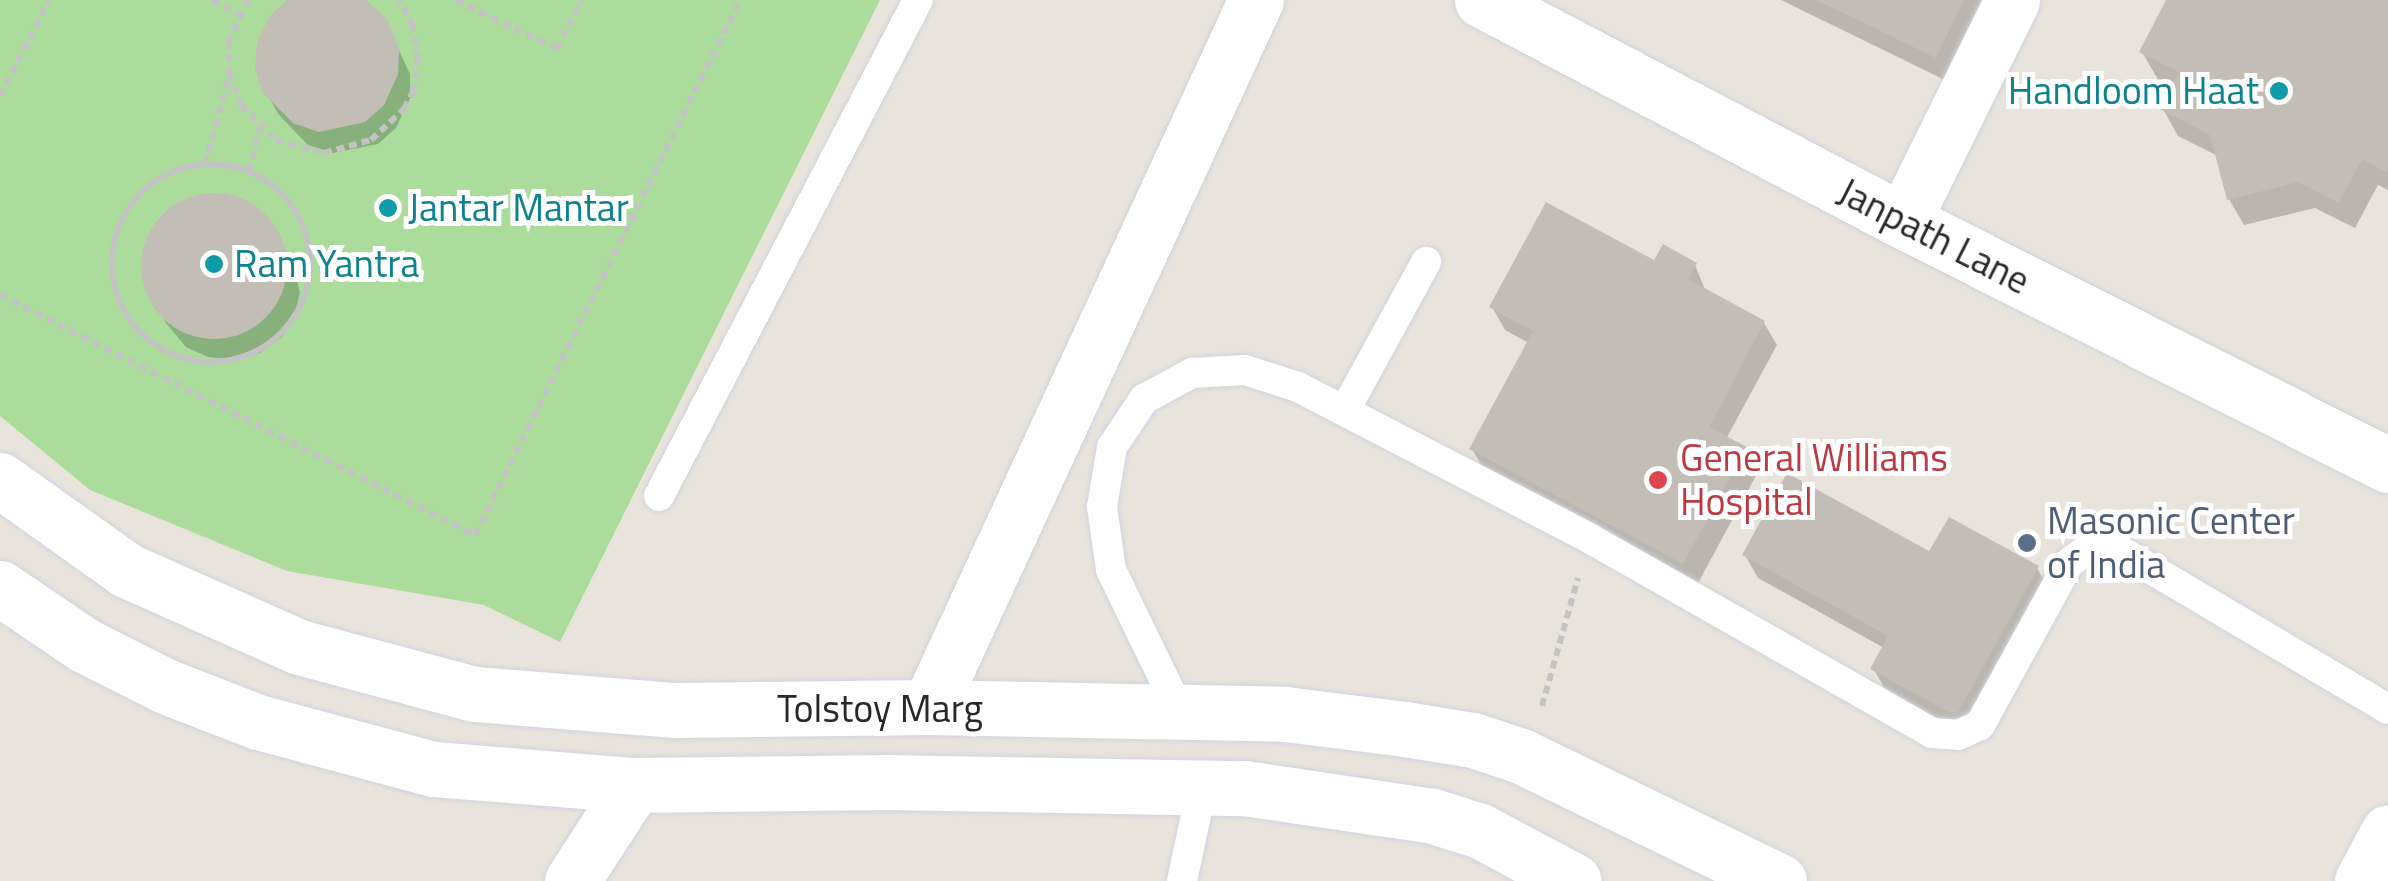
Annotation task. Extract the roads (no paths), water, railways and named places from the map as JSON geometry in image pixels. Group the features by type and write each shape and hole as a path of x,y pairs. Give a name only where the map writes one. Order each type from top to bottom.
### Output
{"main road":[{"path":"929,707 1256,0"},
{"name":"Janpath Lane","path":"1482,0 1904,221 2388,466"},
{"path":"1904,221 2012,0"},
{"name":"Tolstoy Marg","path":"0,480 126,570 299,647 475,694 675,710 929,707 1285,714 1474,740 1521,756 1779,881"},
{"name":"Tolstoy Marg","path":"0,588 84,644 165,686 258,722 434,769 634,786 888,782 1244,788 1433,816 1480,830 1574,881"},
{"path":"572,881 634,786"},
{"path":"2362,881 2388,832"}],"lane":[{"path":"659,496 918,0"},
{"path":"1345,410 1426,262"},
{"path":"1180,712 1111,570 1102,508 1112,448 1144,398 1192,374 1245,370 1298,387 1589,538 1932,733 1958,735 1980,725 2069,563 2088,548 2119,550 2388,710"},
{"path":"1182,881 1202,788"}],"place":[{"name":"Handloom Haat","path":"2279,91"},
{"name":"Jantar Mantar","path":"388,208"},
{"name":"Ram Yantra","path":"214,264"},
{"name":"General Williams Hospital","path":"1658,480"},
{"name":"Masonic Center of India","path":"2027,543"}]}
